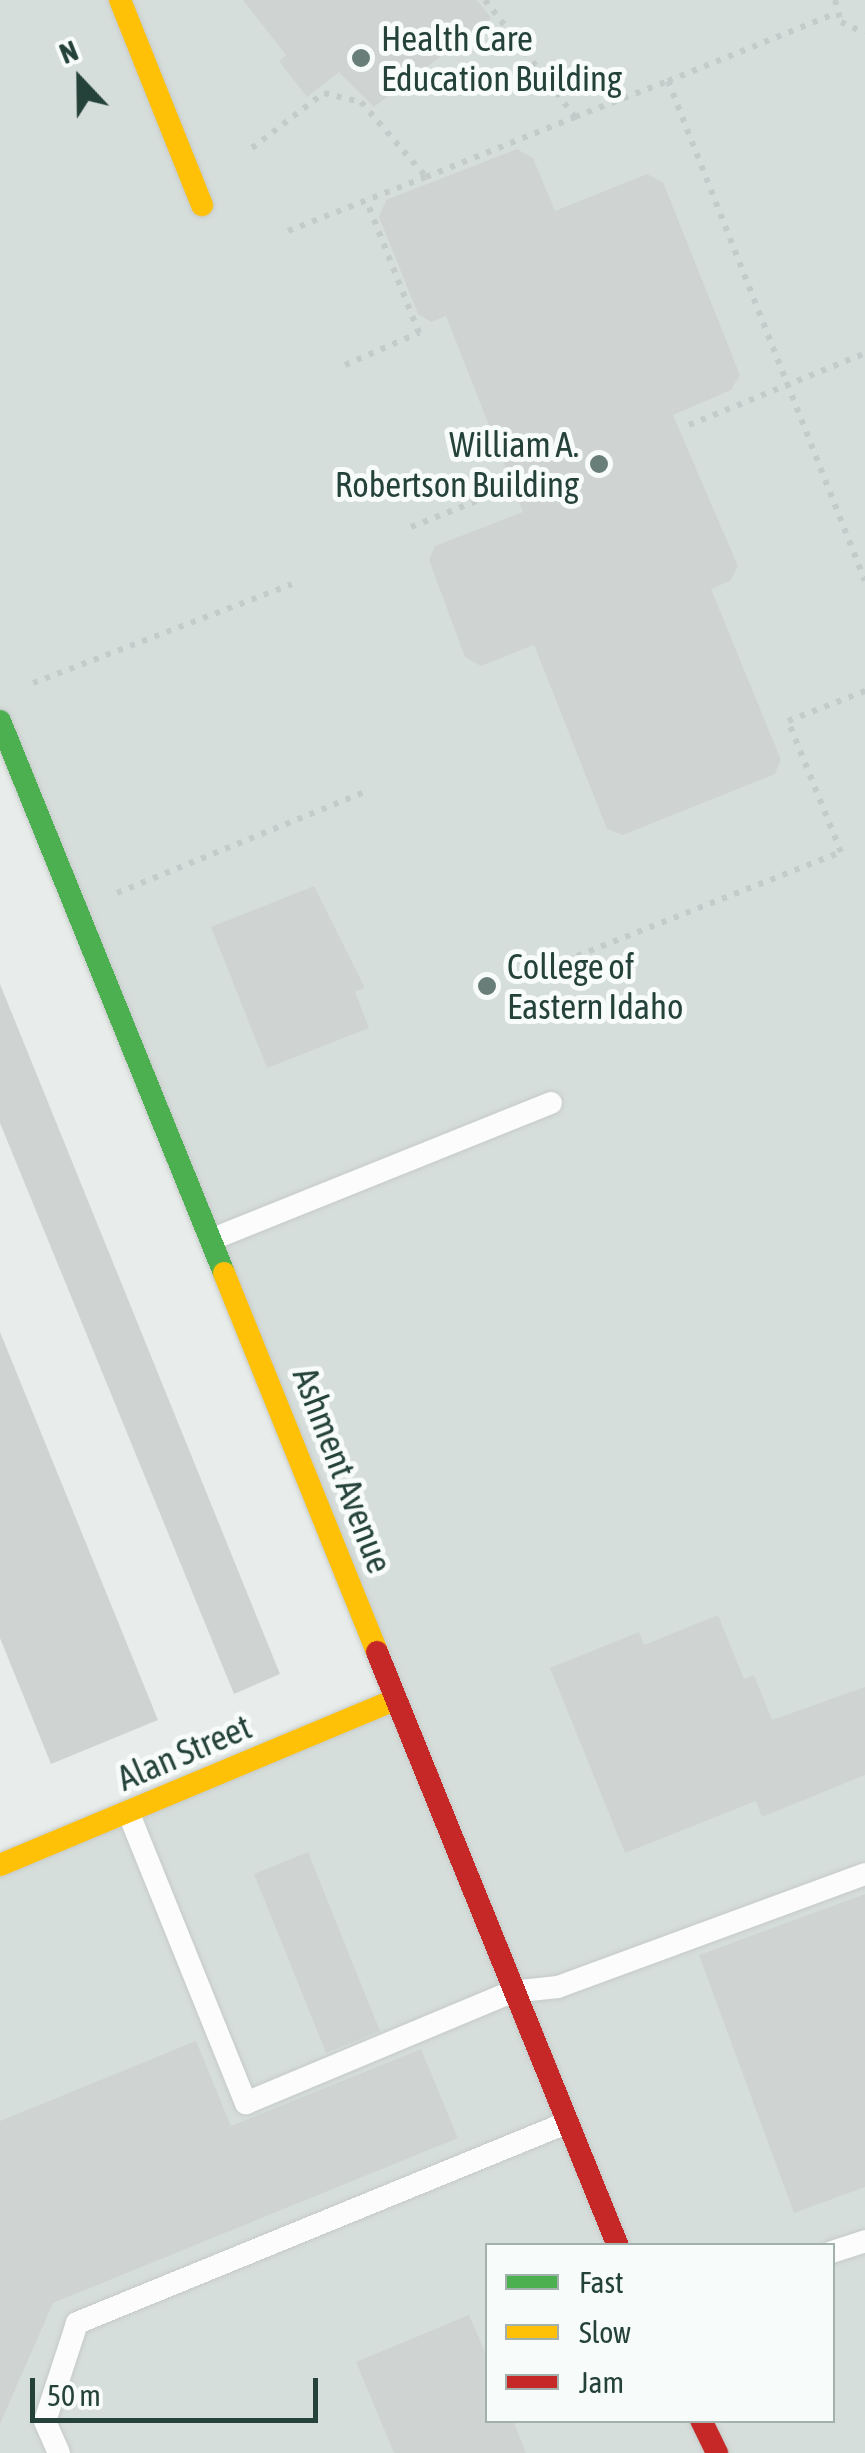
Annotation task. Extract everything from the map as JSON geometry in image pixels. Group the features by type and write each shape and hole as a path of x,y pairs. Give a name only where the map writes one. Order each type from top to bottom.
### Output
{"street":[{"path":"120,0 202,205"},
{"name":"Ashment Avenue","path":"0,721 215,1238 394,1700 617,2243"},
{"name":"Alan Street","path":"0,1865 394,1700"},
{"path":"702,2423 717,2453"}],"lane":[{"path":"215,1238 551,1102"},
{"path":"129,1814 246,2103 511,1992 558,1987 865,1874"},
{"path":"59,2453 45,2421 77,2323 566,2123"},
{"path":"835,2251 865,2240"}],"path":[{"path":"485,0 576,118"},
{"path":"835,0 836,13 848,28 865,33"},
{"path":"288,231 836,13"},
{"path":"668,82 865,581"},
{"path":"252,148 324,94 361,102 426,176"},
{"path":"345,364 419,333 366,200"},
{"path":"688,425 865,353"},
{"path":"410,528 509,488"},
{"path":"34,683 292,584"},
{"path":"576,956 840,852 788,721 865,691"},
{"path":"116,893 367,791"}],"shaded area":[{"name":"College of Eastern Idaho","path":"0,0 865,0 865,2453 0,2453 0,1865 393,1701 0,722"}],"building":[{"name":"Health Care Education Building","path":"243,0 477,0 491,18 374,107 339,72 307,97 279,61 286,55"},
{"name":"William A. Robertson Building","path":"517,149 533,158 555,211 647,174 663,182 740,375 731,390 673,415 738,566 730,581 711,589 781,760 775,774 623,835 607,829 534,645 481,666 465,657 429,560 435,546 523,512 446,316 431,322 418,314 379,217 386,200"},
{"path":"314,886 365,988 355,992 369,1028 267,1068 211,927"},
{"path":"0,984 280,1674 234,1694 0,1123"},
{"path":"0,1332 158,1720 51,1764 0,1638"},
{"path":"718,1615 744,1679 754,1675 772,1720 865,1687 865,1775 762,1817 756,1801 625,1853 550,1668 639,1632 644,1645"},
{"path":"308,1852 380,2031 326,2053 254,1874"},
{"path":"865,1894 865,2187 794,2213 699,1955"},
{"path":"196,2041 231,2126 421,2049 458,2138 53,2303 0,2424 0,2121"},
{"path":"469,2315 485,2352 485,2423 514,2423 526,2453 394,2453 356,2362"}],"traffic: fast":[{"path":"0,721 224,1273"}],"traffic: slow":[{"path":"120,0 202,205"},
{"path":"224,1273 377,1652"},
{"path":"0,1865 393,1701"}],"traffic: jam":[{"path":"377,1652 617,2243"},
{"path":"702,2423 717,2453"}],"place":[{"name":"Health Care Education Building","path":"361,58"},
{"name":"William A. Robertson Building","path":"599,464"},
{"name":"College of Eastern Idaho","path":"487,986"}]}
